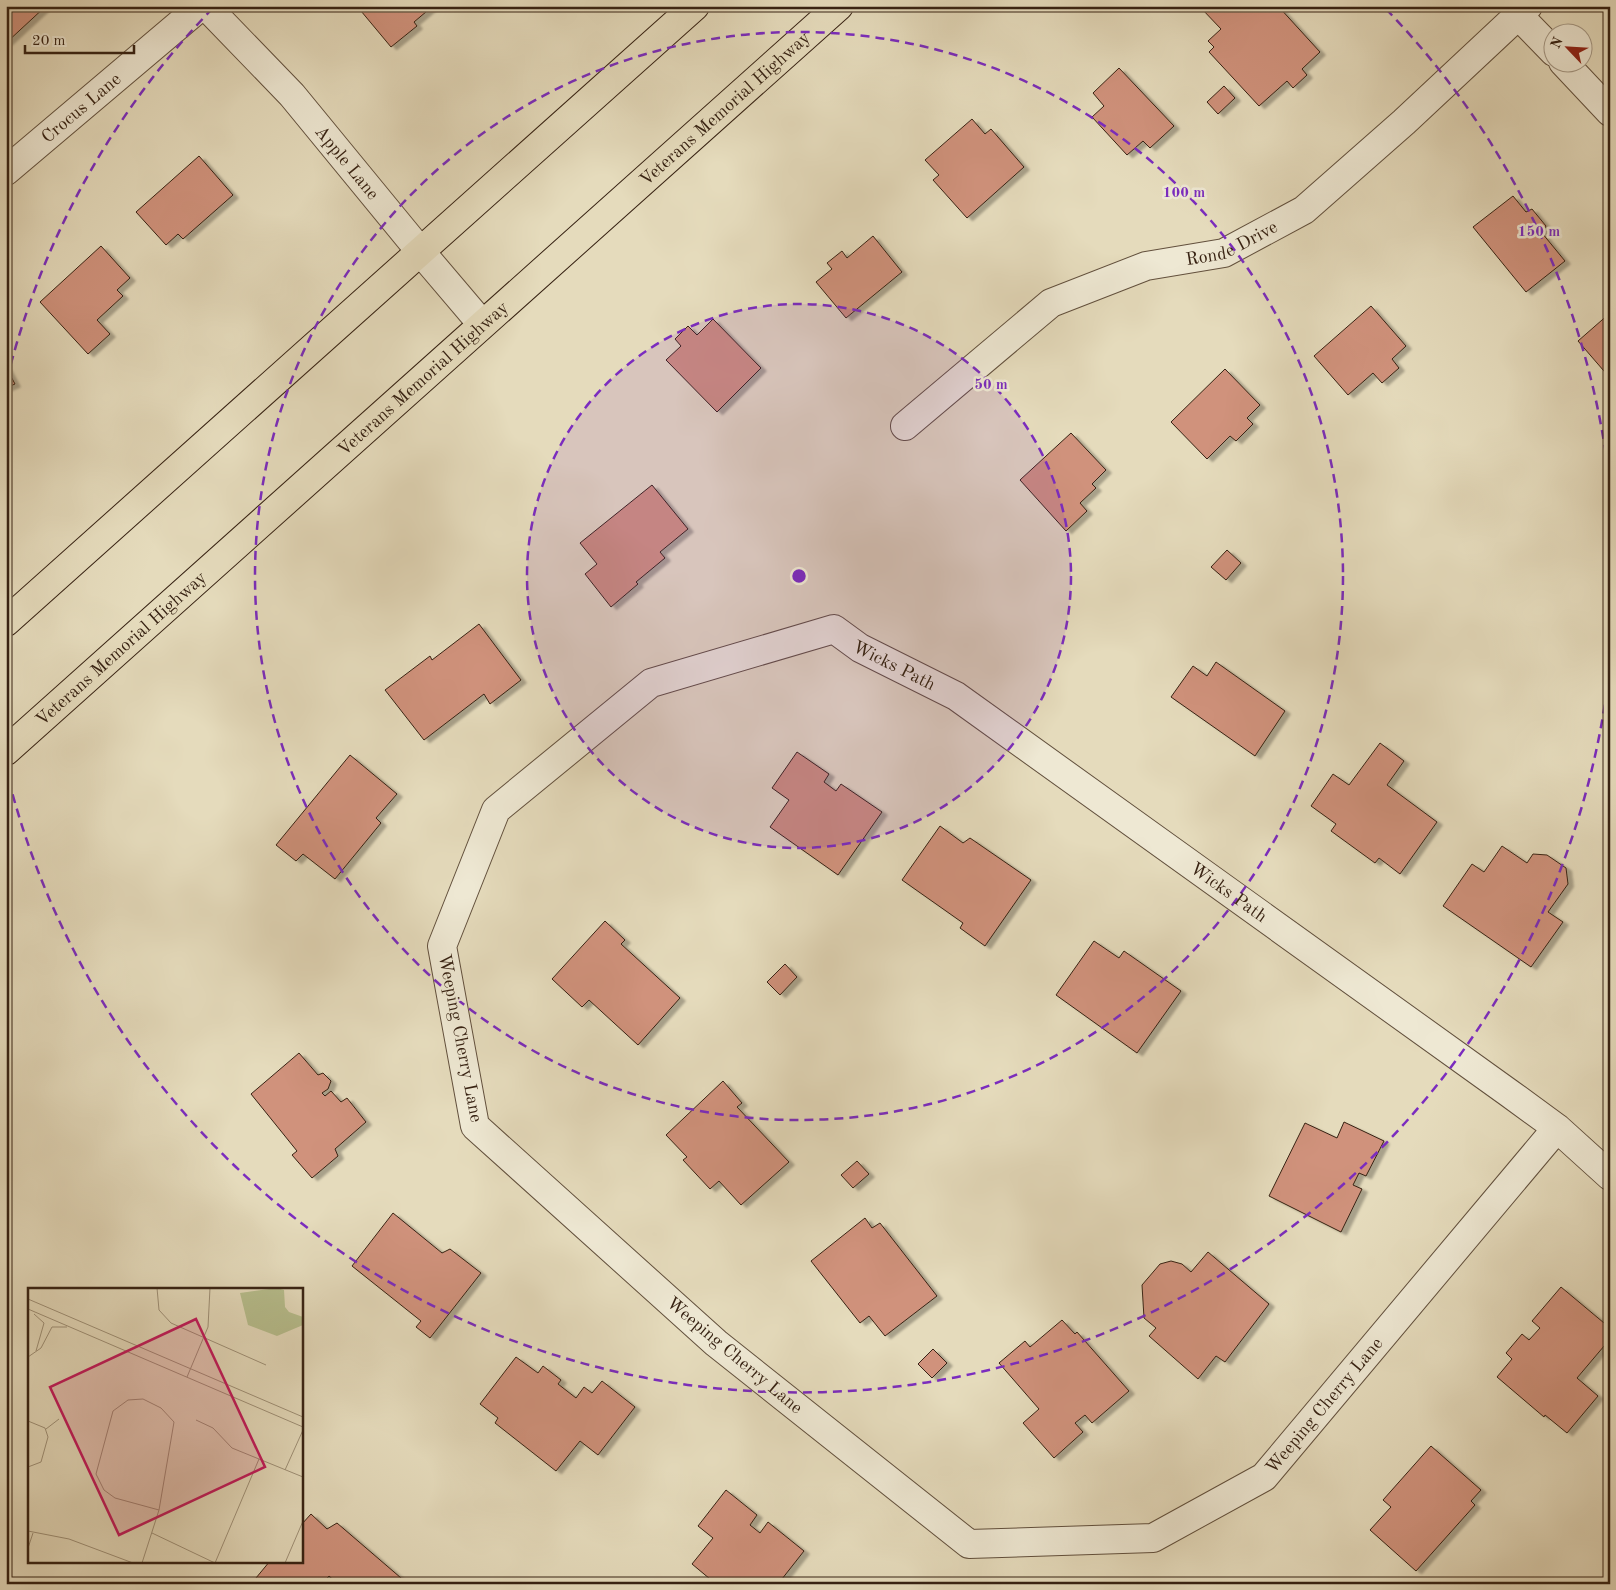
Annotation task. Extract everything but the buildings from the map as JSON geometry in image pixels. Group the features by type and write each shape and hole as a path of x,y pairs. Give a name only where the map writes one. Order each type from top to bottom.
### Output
{"main road":[{"path":"6,622 695,6"},
{"name":"Veterans Memorial Highway","path":"6,751 839,6"}],"street":[{"name":"Crocus Lane","path":"6,171 201,6"},
{"name":"Apple Lane","path":"206,6 292,95 482,324"},
{"path":"1523,10 1544,38"},
{"name":"Ronde Drive","path":"905,426 1051,303 1146,266 1224,253 1304,210 1404,122 1523,10"},
{"path":"1572,72 1610,112"},
{"name":"Wicks Path","path":"834,630 860,648 956,696 1557,1128 1610,1176"},
{"name":"Weeping Cherry Lane","path":"834,630 651,682 496,810 442,946 475,1126 716,1343 969,1544 1153,1538 1264,1477 1557,1128"}]}
